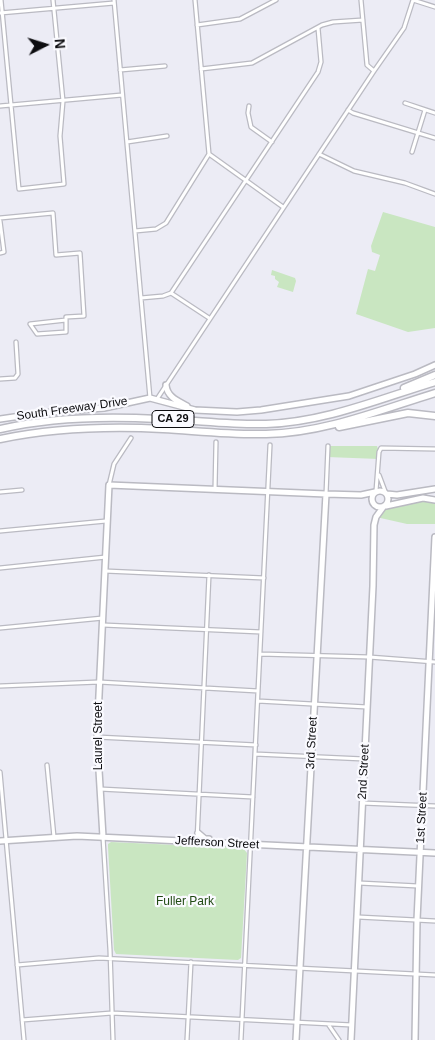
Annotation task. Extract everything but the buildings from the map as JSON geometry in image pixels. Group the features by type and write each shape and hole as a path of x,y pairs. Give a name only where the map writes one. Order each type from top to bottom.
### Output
{"highway":[{"path":"345,411 435,375"},
{"name":"CA 29","path":"0,429 56,420 108,417 266,424 321,418 435,382"},
{"name":"CA 29","path":"0,440 60,430 111,427 266,434 294,432 322,427 368,414 435,392"},
{"path":"266,434 303,434 408,413 435,416"}],"street":[{"path":"2,0 1,13 19,189 64,184 60,136 63,101 53,0"},
{"path":"135,231 156,229 166,223 209,154 196,0"},
{"path":"198,25 240,19 276,0"},
{"path":"361,0 367,65 374,71"},
{"path":"157,398 404,28 413,0 435,7"},
{"path":"1,13 114,2 150,398"},
{"path":"201,69 252,63 332,22 362,20"},
{"path":"141,298 163,296 171,293 246,182 318,72 321,62 318,28"},
{"path":"120,70 164,66"},
{"path":"0,106 122,95"},
{"path":"405,103 435,113"},
{"path":"249,106 248,113 251,127 272,142"},
{"path":"348,110 435,138"},
{"path":"412,152 425,110"},
{"path":"127,142 167,136"},
{"path":"209,154 246,182 284,207"},
{"path":"319,154 354,171 405,183 435,194"},
{"path":"2,252 0,220 53,213 56,255 80,253 84,316 66,317 66,320 30,324 37,334 66,332 66,320"},
{"path":"171,293 209,318"},
{"path":"0,379 15,378 18,374 16,342"},
{"name":"South Freeway Drive","path":"0,419 41,413 104,408 150,398 157,398 195,410 252,411 335,400 364,392 435,366"},
{"path":"166,385 166,390 170,396 195,410"},
{"name":"Laurel Street","path":"113,1040 97,737 109,485 114,464 131,438"},
{"path":"215,490 216,442"},
{"path":"241,1040 270,445"},
{"name":"3rd Street","path":"296,1040 328,446"},
{"path":"372,502 372,496 376,492 379,452 383,447 435,449"},
{"path":"378,474 389,499 384,506"},
{"path":"109,485 361,495 376,492 397,495 435,489"},
{"path":"0,492 22,490"},
{"path":"361,495 376,506 423,498 435,500"},
{"name":"2nd Street","path":"351,1040 374,525 376,517 384,506"},
{"path":"0,531 106,521"},
{"name":"1st Street","path":"415,1040 417,920 432,662 435,537"},
{"path":"0,568 106,557"},
{"path":"105,571 264,578"},
{"path":"197,841 209,575"},
{"path":"0,628 103,618"},
{"path":"103,625 261,632"},
{"path":"260,654 369,657 432,662"},
{"path":"0,686 99,682 258,691"},
{"path":"258,701 367,707"},
{"path":"97,737 256,745"},
{"path":"255,754 364,760"},
{"path":"47,765 54,837"},
{"path":"0,772 24,1040"},
{"path":"100,789 253,797"},
{"path":"362,803 435,806"},
{"path":"198,833 205,839 218,839 221,842"},
{"name":"Jefferson Street","path":"0,841 77,836 435,854"},
{"path":"359,883 419,886"},
{"path":"357,917 435,921"},
{"path":"17,965 100,958 435,975"},
{"path":"187,1040 191,962"},
{"path":"22,1020 112,1013 352,1025"},
{"path":"328,1024 339,1040"}],"green space":[{"path":"383,212 435,227 435,328 408,332 356,314 368,269 375,271 380,255 372,252 371,246"},
{"path":"272,270 295,278 293,292 277,287 279,282 275,279 275,276 271,275"},
{"path":"328,446 377,446 379,459 327,457"},
{"path":"423,498 435,500 435,524 407,524 376,517 384,506"},
{"name":"Fuller Park","path":"111,842 243,848 247,853 241,958 238,960 116,954 114,950 108,847 108,844"}]}
